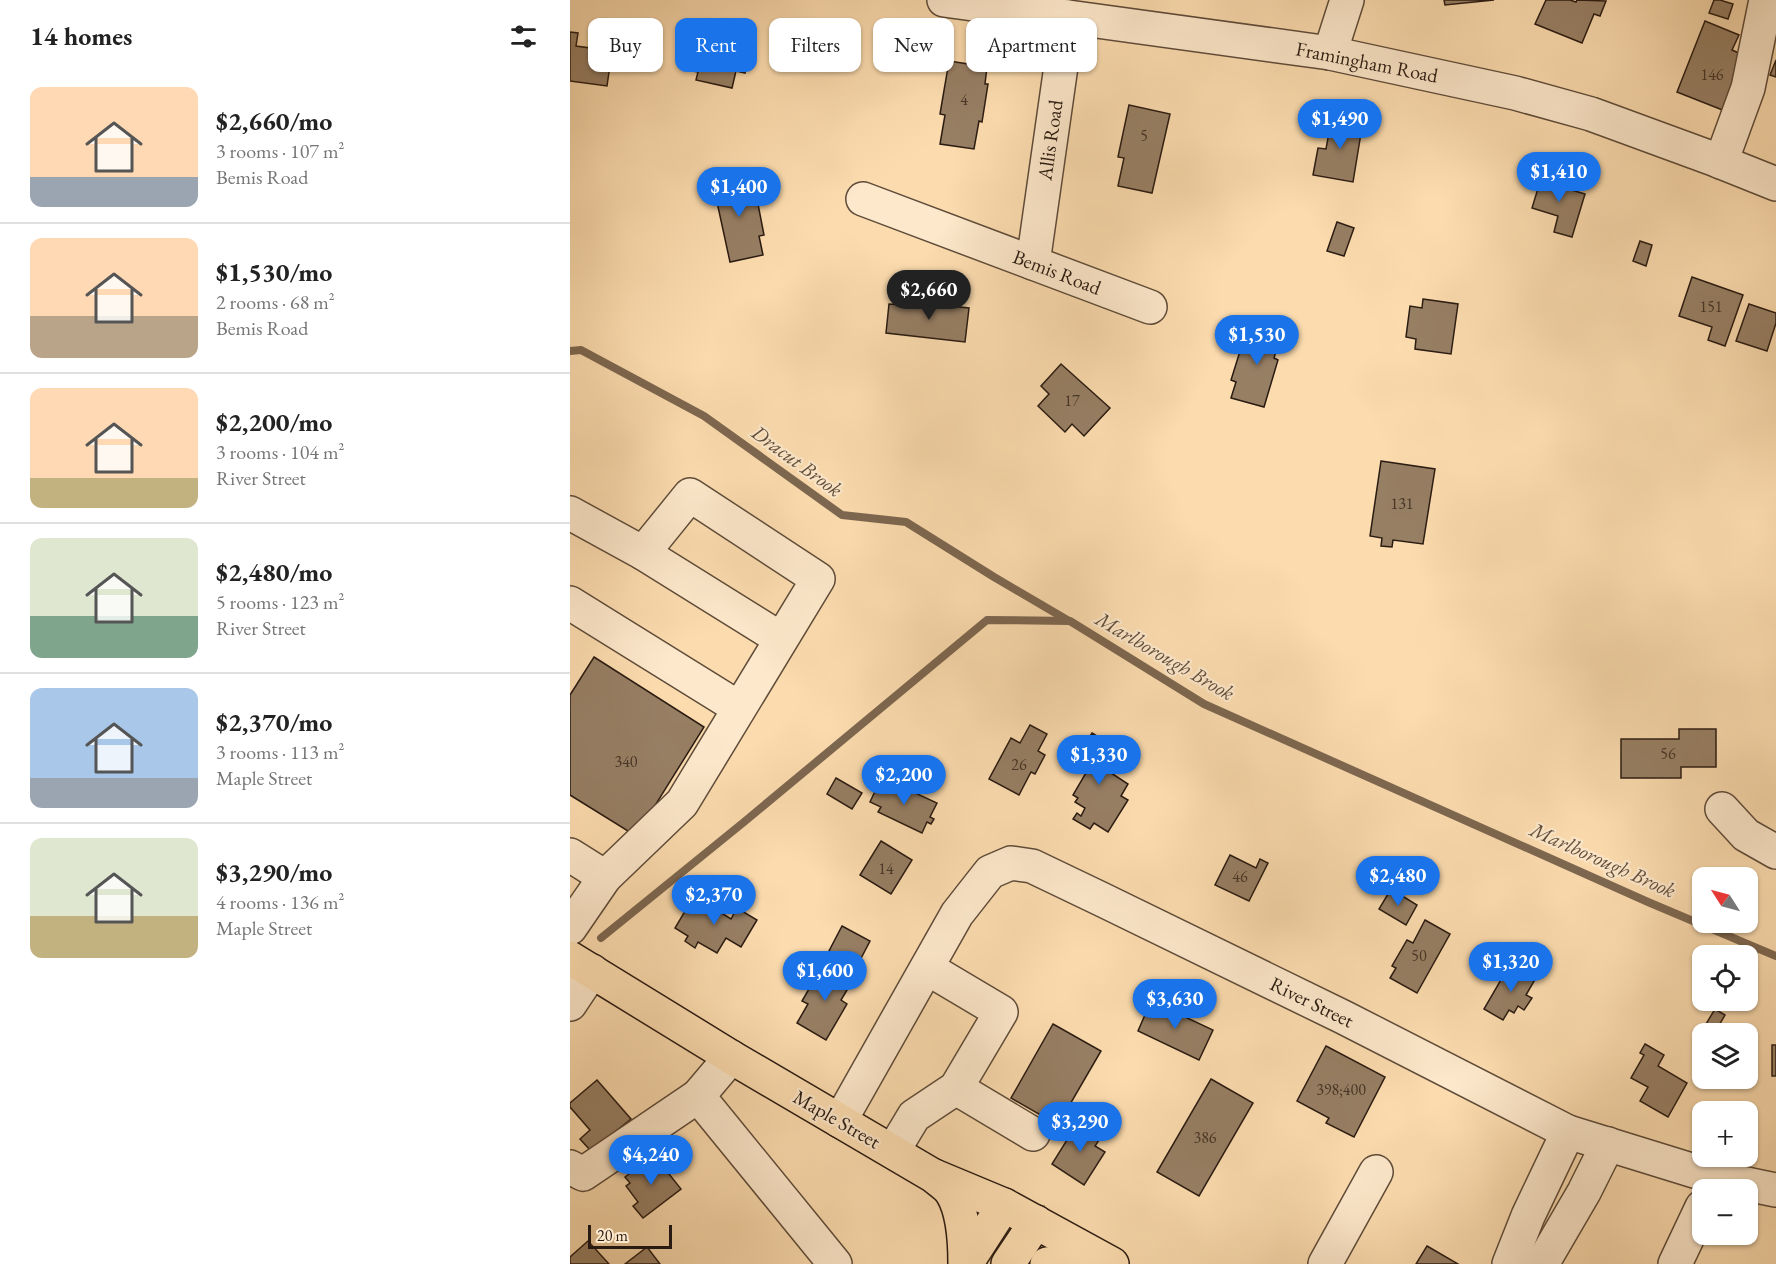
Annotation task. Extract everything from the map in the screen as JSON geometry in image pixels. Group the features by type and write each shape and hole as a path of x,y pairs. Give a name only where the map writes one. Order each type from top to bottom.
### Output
{"main road":[{"name":"Maple Street","path":"581,965 731,1057 932,1175 1004,1205 1111,1264"},
{"path":"932,1175 951,1192 957,1204 964,1238 965,1264"},
{"path":"965,1264 1004,1205"},
{"path":"1008,1264 1036,1222"},
{"path":"1047,1264 1074,1261 1111,1264"}],"street":[{"name":"Framingham Road","path":"944,0 1330,53 1515,93 1592,114 1776,184"},
{"path":"1330,53 1347,0"},
{"path":"1721,162 1748,88 1766,0"},
{"name":"Allis Road","path":"1033,263 1068,17"},
{"name":"Bemis Road","path":"863,200 1150,308"},
{"path":"570,928 605,877 682,803 818,579 690,495 643,553"},
{"path":"570,513 643,553 780,639"},
{"path":"570,604 739,708"},
{"path":"1722,809 1746,835 1776,852"},
{"path":"570,855 605,877"},
{"name":"River Street","path":"840,1121 957,914 990,872 1011,863 1032,866 1343,1017 1568,1132 1608,1144 1701,1179"},
{"path":"570,1004 581,965"},
{"path":"893,1151 914,1116 956,1088 1001,1012 927,968"},
{"path":"570,1167 583,1174 698,1096 731,1057"},
{"path":"956,1088 1033,1134"},
{"path":"698,1096 835,1264"},
{"path":"1514,1253 1528,1216 1568,1132"},
{"path":"1542,1264 1584,1192 1608,1144"},
{"path":"1325,1264 1376,1172"},
{"name":"River Street","path":"1758,1188 1776,1190"},
{"path":"1674,1264 1692,1228"}],"building":[{"path":"1444,0 1494,0 1445,5"},
{"path":"1546,0 1606,1 1600,16 1594,14 1582,43 1535,24"},
{"path":"1714,0 1733,4 1728,19 1709,13"},
{"path":"1705,21 1739,35 1732,50 1748,57 1725,111 1677,92"},
{"path":"570,32 578,33 576,46 588,48 588,72 609,72 607,86 570,81"},
{"path":"1776,60 1776,77 1770,75"},
{"path":"954,62 966,64 966,72 986,72 985,84 988,84 982,122 979,121 974,149 940,144 945,115 940,114 947,72 954,72"},
{"path":"698,72 736,72 732,88 696,80"},
{"path":"1129,105 1170,114 1152,193 1118,186 1124,158 1118,157"},
{"path":"1332,116 1363,121 1353,182 1313,175 1318,148 1326,149"},
{"path":"1543,172 1568,179 1565,188 1585,194 1572,237 1554,232 1558,216 1532,208"},
{"path":"740,173 747,201 757,199 764,235 759,236 763,255 730,262 712,179"},
{"path":"1337,222 1354,228 1344,256 1327,251"},
{"path":"1640,241 1652,245 1646,266 1633,261"},
{"path":"1692,277 1743,295 1725,346 1708,340 1712,327 1679,316"},
{"path":"919,299 951,302 950,306 969,308 965,342 886,333 889,304 918,306"},
{"path":"1423,299 1458,304 1451,354 1415,349 1416,339 1406,337 1410,306 1422,308"},
{"path":"1749,304 1776,313 1776,323 1767,351 1736,341"},
{"path":"1255,323 1282,331 1274,358 1278,360 1264,407 1231,398 1236,382 1231,380 1241,348 1247,350"},
{"path":"1061,364 1110,408 1084,436 1072,424 1065,432 1038,406 1049,394 1041,386"},
{"path":"1381,461 1435,469 1423,544 1393,540 1392,547 1381,546 1382,538 1370,536"},
{"path":"594,657 704,727 636,836 570,795 570,695"},
{"path":"1030,725 1047,734 1038,751 1045,755 1035,774 1031,772 1019,795 989,779 1011,738 1020,743"},
{"path":"1679,729 1716,729 1716,767 1681,767 1681,778 1621,778 1621,739 1679,739"},
{"path":"1092,733 1118,749 1105,769 1128,784 1121,796 1128,800 1108,832 1094,823 1090,829 1073,819 1077,813 1081,816 1085,808 1075,802 1078,798 1073,795 1090,766 1077,758"},
{"path":"836,778 862,793 852,809 827,794"},
{"path":"879,783 892,789 894,783 937,803 930,817 934,819 931,824 927,822 922,833 878,812 881,807 870,802"},
{"path":"881,841 912,860 891,894 860,875"},
{"path":"1230,855 1256,868 1260,859 1268,863 1249,901 1215,885"},
{"path":"1391,889 1417,905 1406,925 1379,909"},
{"path":"694,896 731,919 737,908 757,920 741,947 726,938 717,953 698,942 695,948 685,941 688,936 675,928"},
{"path":"1425,920 1450,934 1417,993 1390,978 1396,968 1392,966 1407,940 1413,943"},
{"path":"842,926 870,941 857,966 829,951"},
{"path":"824,963 853,980 841,1000 847,1004 826,1040 797,1023 808,1004 802,1001"},
{"path":"1517,965 1537,976 1526,995 1532,998 1524,1010 1518,1006 1514,1013 1509,1010 1503,1020 1484,1009 1506,971 1512,975"},
{"path":"1151,1001 1213,1030 1199,1060 1138,1031"},
{"path":"1714,1011 1725,1015 1720,1023 1707,1023"},
{"path":"1053,1024 1101,1051 1058,1125 1011,1098"},
{"path":"1645,1044 1664,1055 1658,1066 1687,1083 1668,1117 1640,1101 1648,1087 1631,1078 1644,1055 1640,1053"},
{"path":"1772,1045 1776,1045 1776,1076 1772,1076"},
{"path":"1326,1046 1385,1077 1354,1137 1326,1123 1329,1118 1297,1101"},
{"path":"1211,1079 1253,1103 1199,1196 1157,1172"},
{"path":"597,1080 631,1119 616,1131 620,1135 591,1151 580,1139 590,1130 570,1107 570,1103"},
{"path":"1080,1119 1103,1134 1095,1146 1105,1152 1084,1185 1052,1164"},
{"path":"654,1155 681,1189 643,1218 633,1206 638,1202 626,1186 630,1183 625,1177"},
{"path":"588,1241 609,1264 570,1264 570,1257"},
{"path":"1427,1246 1458,1264 1416,1264"},
{"path":"647,1247 660,1264 625,1264"}],"waterway":[{"name":"Dracut Brook","path":"570,351 581,350 704,416 842,515 906,522 1069,621"},
{"name":"Marlborough Brook","path":"601,938 987,620 1070,621 1204,704 1648,902 1776,956"}]}
